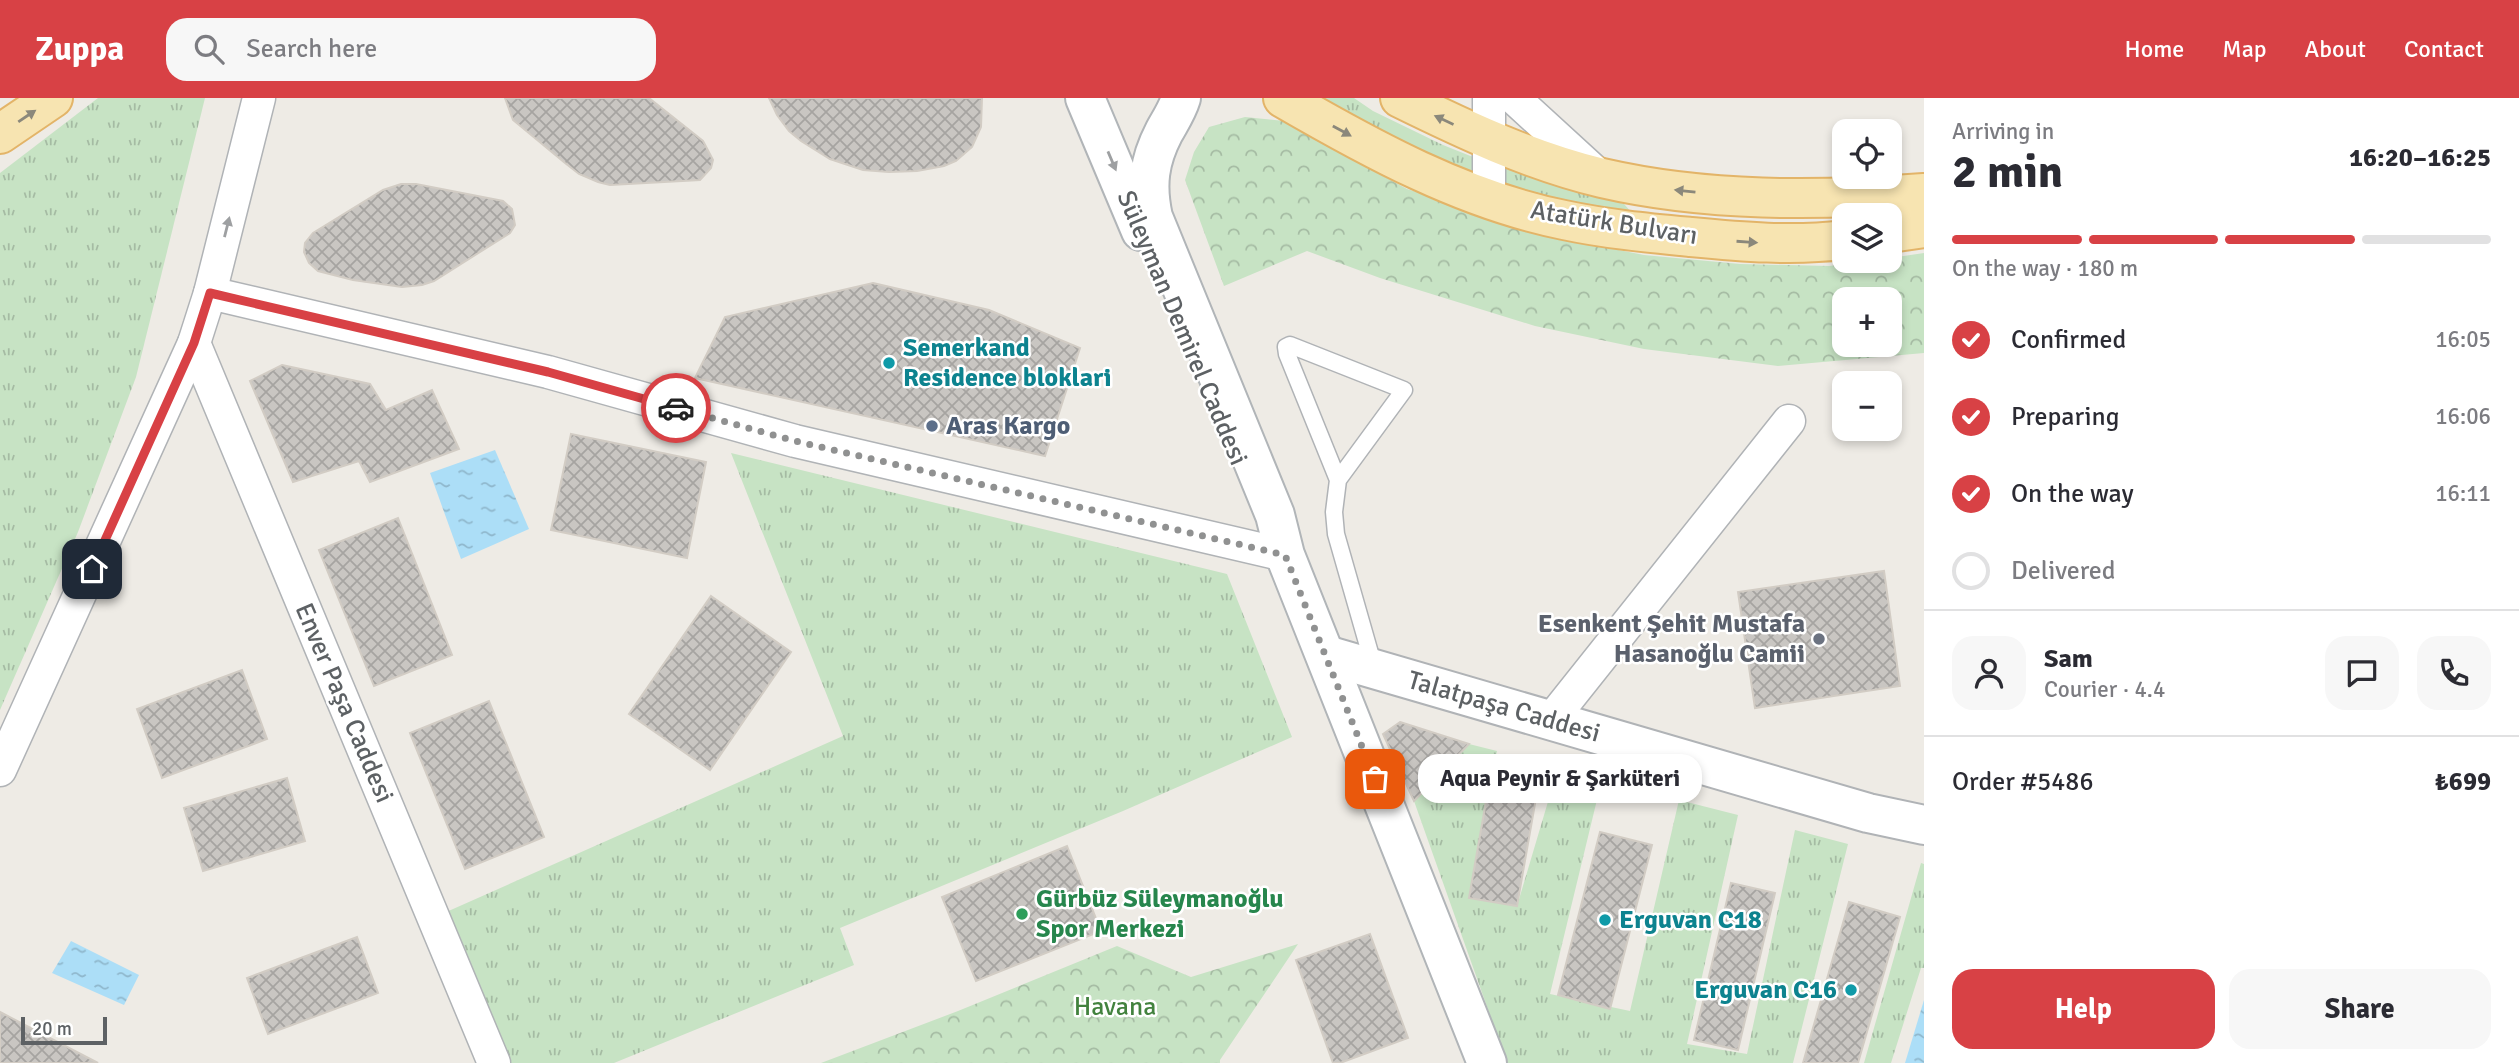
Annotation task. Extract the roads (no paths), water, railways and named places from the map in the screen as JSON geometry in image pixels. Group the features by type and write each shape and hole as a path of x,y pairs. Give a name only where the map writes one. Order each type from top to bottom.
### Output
{"main road":[{"path":"0,134 53,98"},
{"name":"Süleyman Demirel Caddesi","path":"1085,98 1265,522 1285,555"},
{"name":"Atatürk Bulvarı","path":"1400,98 1489,140 1531,156 1600,177 1638,185 1726,195 1802,197 1924,193"},
{"name":"Atatürk Bulvarı","path":"1282,100 1417,169 1489,198 1564,220 1750,242 1810,244 1832,241"},
{"name":"Süleyman Demirel Caddesi","path":"1187,103 1165,131 1149,169 1148,187 1153,217 1275,515 1285,555 1487,1063"},
{"path":"1902,231 1924,228"},
{"name":"Talatpaşa Caddesi","path":"1326,655 1868,813 1924,825"}],"street":[{"path":"0,770 194,343 210,293 259,98"},
{"path":"1489,98 1489,198"},
{"path":"1514,98 1600,177"},
{"path":"210,293 548,372 795,441 1285,555"},
{"name":"Enver Paşa Caddesi","path":"194,343 494,1063"},
{"path":"1551,720 1789,421"}],"lane":[{"path":"1338,480 1286,354 1286,347 1290,345 1404,390 1338,480 1334,512 1336,534 1374,669"}],"water":[{"path":"495,450 529,529 461,559 430,473"},
{"path":"71,941 139,975 124,1005 52,973"},
{"path":"1924,1000 1924,1063 1905,1063"}],"place":[{"name":"Semerkand Residence bloklari","path":"889,363"},
{"name":"Aras Kargo","path":"932,426"},
{"name":"Esenkent Şehit Mustafa Hasanoğlu Camii","path":"1819,639"},
{"name":"Aqua Peynir & Şarküteri","path":"1375,779"},
{"name":"Gürbüz Süleymanoğlu Spor Merkezi","path":"1022,914"},
{"name":"Erguvan C18","path":"1605,920"},
{"name":"Erguvan C16","path":"1851,990"}],"park label":[{"name":"Havana","path":"1115,1007"}]}
